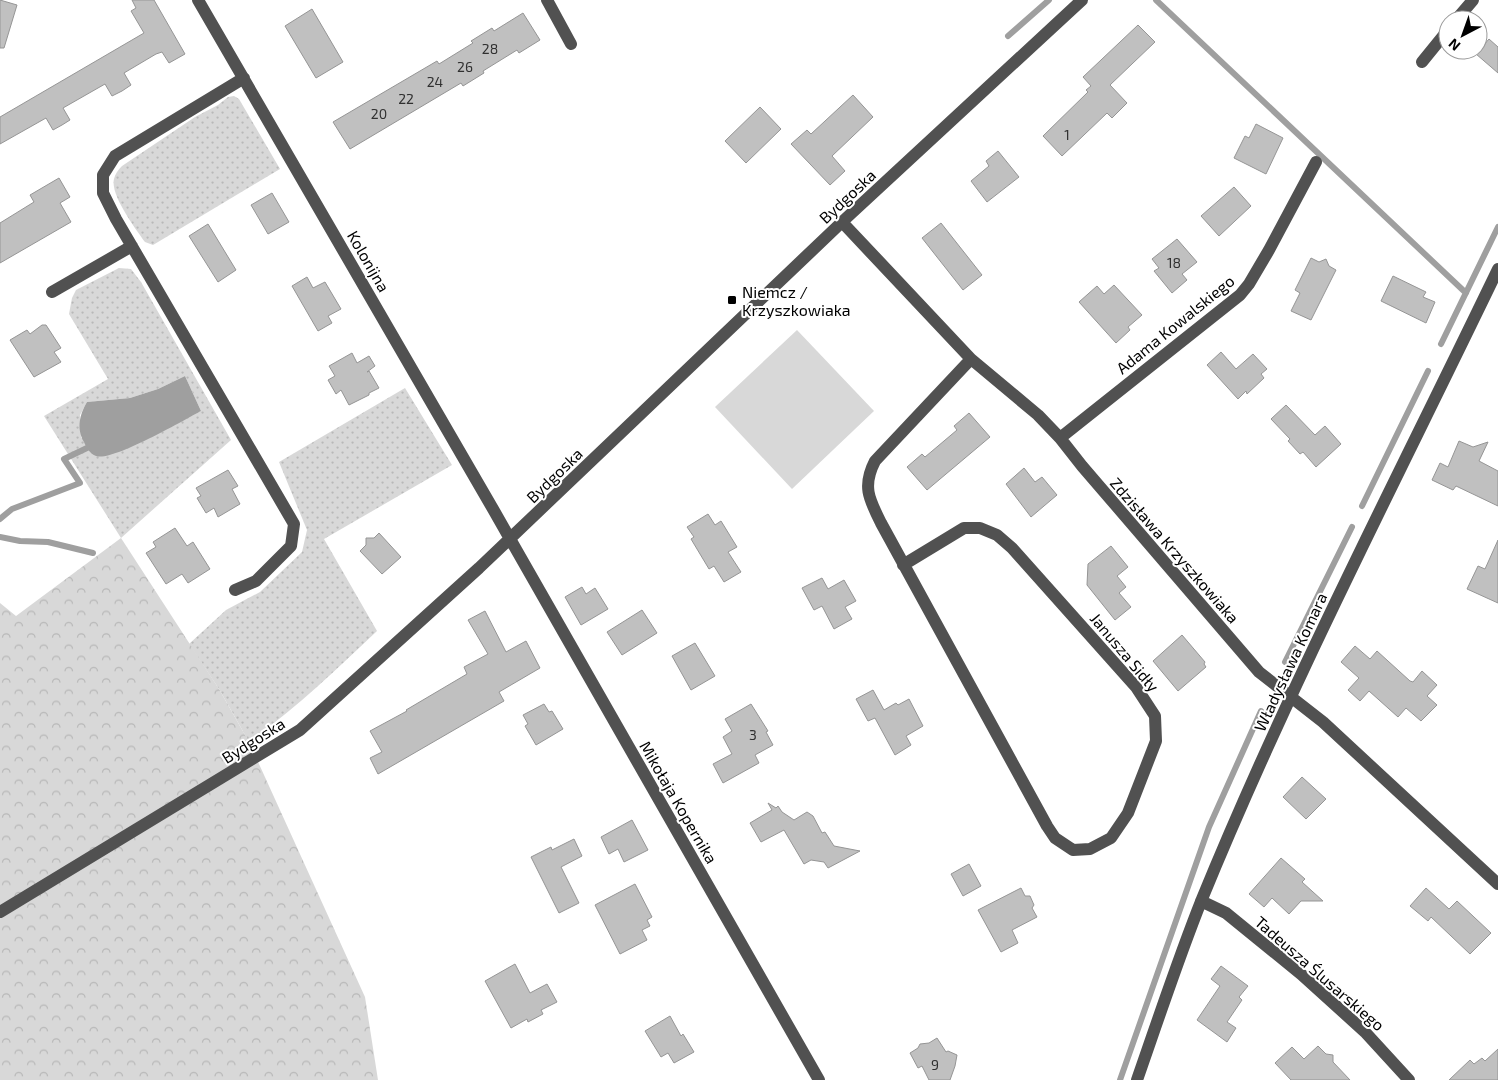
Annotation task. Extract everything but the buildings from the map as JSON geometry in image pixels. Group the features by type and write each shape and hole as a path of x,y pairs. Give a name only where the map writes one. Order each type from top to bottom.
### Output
{"street":[{"name":"Kolonijna","path":"198,0 510,540"},
{"path":"547,0 571,44"},
{"name":"Bydgoska","path":"0,912 300,730 510,540 842,222 1082,0"},
{"path":"1464,10 1473,0"},
{"path":"1422,62 1438,42"},
{"path":"235,590 256,581 292,546 294,524 132,246 103,193 103,175 115,156 244,78"},
{"name":"Adama Kowalskiego","path":"1060,438 1240,295 1249,284 1269,250 1316,162"},
{"name":"Zdzisława Krzyszkowiaka","path":"842,222 971,359 1038,414 1259,672 1323,722 1498,884"},
{"path":"52,292 132,246"},
{"name":"Władysława Komara","path":"1137,1080 1201,901 1290,697 1498,269"},
{"name":"Janusza Sidły","path":"904,564 964,528 980,528 997,534 1012,548 1136,687 1155,716 1156,741 1128,813 1111,838 1090,849 1072,850 1055,838 872,506 868,490 868,474 875,461 971,359"},
{"name":"Mikołaja Kopernika","path":"510,540 819,1080"},
{"name":"Tadeusza Ślusarskiego","path":"1201,901 1226,913 1301,974 1365,1032 1409,1080"}],"green space":[{"path":"234,96 239,99 280,169 153,245 145,242 125,212 116,194 114,179 117,172 122,166 195,117 218,105 228,97"},
{"path":"119,268 131,269 141,282 231,440 121,538 44,416 108,379 69,314 72,298 76,290","holes":["185,376 201,411 81,438 80,415 87,402 130,398 158,389"]},
{"path":"797,330 874,411 792,489 715,407"},
{"path":"405,388 452,465 324,539 377,631 299,703 249,742 219,689 189,644 226,610 260,592 302,552 307,530 279,462"},
{"path":"121,538 219,689 249,742 365,997 378,1080 0,1080 0,603 16,616"}],"shaded area":[{"path":"185,376 201,411 117,453 96,456 88,450 80,432 82,411 87,402 130,398 158,389"}],"waterway":[{"path":"1008,36 1049,0"},
{"path":"1156,0 1466,293"},
{"path":"1441,344 1498,227"},
{"path":"1362,506 1428,371"},
{"path":"0,519 12,509 80,483 64,459 87,448"},
{"path":"1285,662 1352,527"},
{"path":"0,537 20,541 48,542 93,553"},
{"path":"1120,1080 1209,827 1261,711"}],"place":[{"name":"Niemcz / Krzyszkowiaka","path":"732,300"}]}
